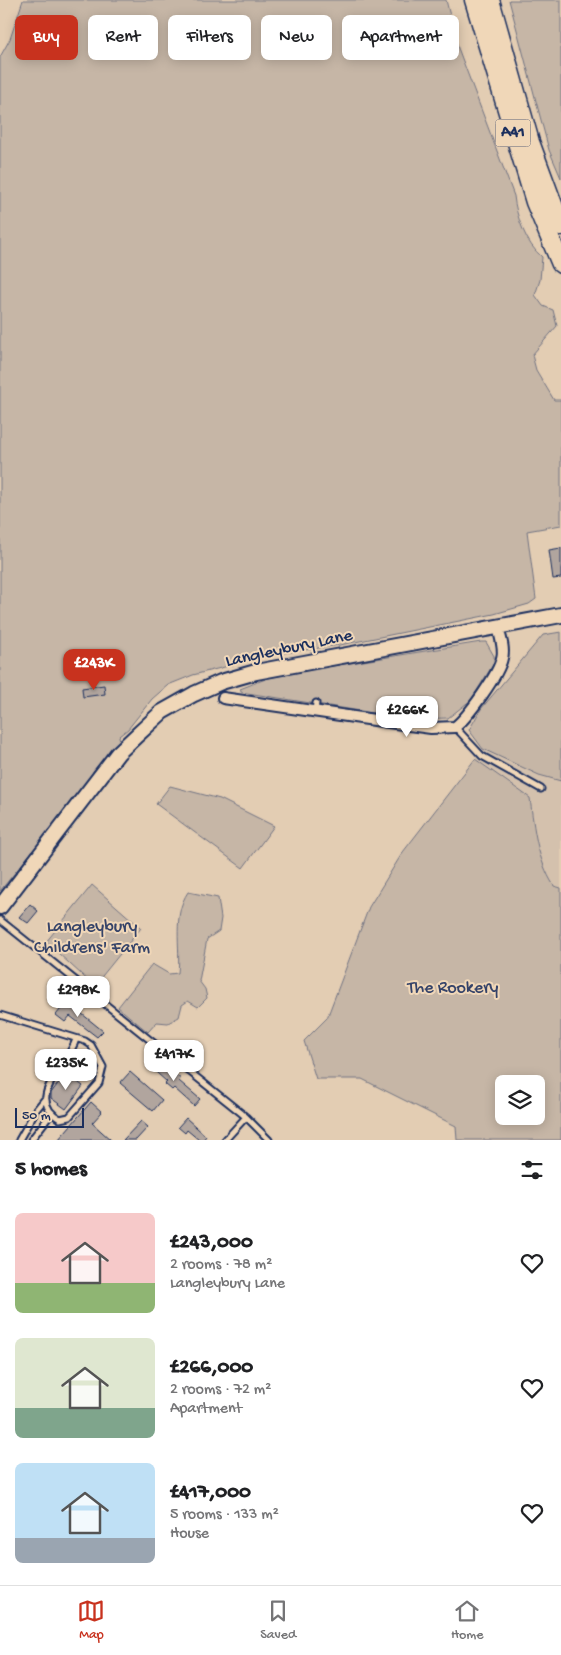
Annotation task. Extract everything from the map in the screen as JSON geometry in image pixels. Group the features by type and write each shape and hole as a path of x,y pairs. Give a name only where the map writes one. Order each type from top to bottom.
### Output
{"highway":[{"name":"A41","path":"474,0 535,202 561,264"},
{"name":"A41","path":"490,0 530,142 561,226"}],"street":[{"name":"Langleybury Lane","path":"0,907 118,753 162,712 194,694 221,682 256,672 561,615"},
{"path":"223,698 315,707 416,726 455,727 475,703 502,658 498,627"}],"lane":[{"path":"455,727 482,756 541,789"},
{"path":"0,920 246,1118 269,1140"},
{"path":"0,1015 91,1045 103,1067 99,1083 69,1116 60,1119 50,1114 44,1100"},
{"path":"20,1140 36,1110 44,1100 46,1090 70,1054 76,1039"},
{"path":"31,1140 50,1114"},
{"path":"228,1139 246,1118"}],"shaded area":[{"path":"483,749 539,775 561,781 561,888 554,886 543,868 536,841 530,798 475,759"}],"green space":[{"path":"23,0 446,0 450,15 342,15 342,60 459,60 459,51 514,196 520,221 531,245 542,257 540,280 535,295 543,306 553,310 557,326 532,355 536,370 554,400 561,400 561,525 527,531 536,599 529,604 494,614 340,645 276,654 193,675 168,685 152,699 128,729 119,736 120,741 93,771 92,778 0,891 0,57 10,39 15,24 15,60 78,60 78,15 18,15"},
{"path":"509,0 561,0 561,178 549,150"},
{"path":"561,632 561,781 539,775 483,749 469,730 481,709 543,635"},
{"path":"486,642 494,656 494,663 471,700 448,718 411,719 241,692 240,689 268,678 314,669"},
{"name":"The Rookery","path":"475,759 530,798 540,854 554,886 561,888 561,1140 457,1140 456,1126 362,1079 316,1079 304,1041 327,1018 369,907 403,852"},
{"path":"170,786 220,799 274,826 243,868 156,804"},
{"name":"Langleybury Childrens' Farm","path":"92,885 141,928 94,986 46,942"},
{"path":"188,892 218,898 221,918 219,931 207,939 199,981 205,989 207,998 198,1007 188,1001 182,1005 179,1017 168,1023 157,1022 148,1032 118,1007 152,964 169,974 178,973 180,911"}],"building":[{"path":"561,548 561,578 553,579 549,550"},
{"path":"104,685 105,694 83,697 82,688"},
{"path":"30,904 38,911 28,923 19,917"},
{"path":"69,999 78,1006 76,1009 103,1031 97,1037 70,1016 65,1022 56,1015"},
{"path":"153,1058 181,1079 179,1081 200,1099 194,1106 174,1088 172,1090 165,1084 167,1082 148,1065"},
{"path":"130,1072 162,1100 153,1111 120,1083"},
{"path":"66,1073 83,1086 66,1109 51,1098 51,1093"},
{"path":"91,1102 102,1112 92,1123 111,1140 58,1140"},
{"path":"186,1118 206,1136 203,1140 199,1140 187,1130 185,1133 178,1127"},
{"path":"141,1121 148,1127 136,1140 123,1140"}]}
